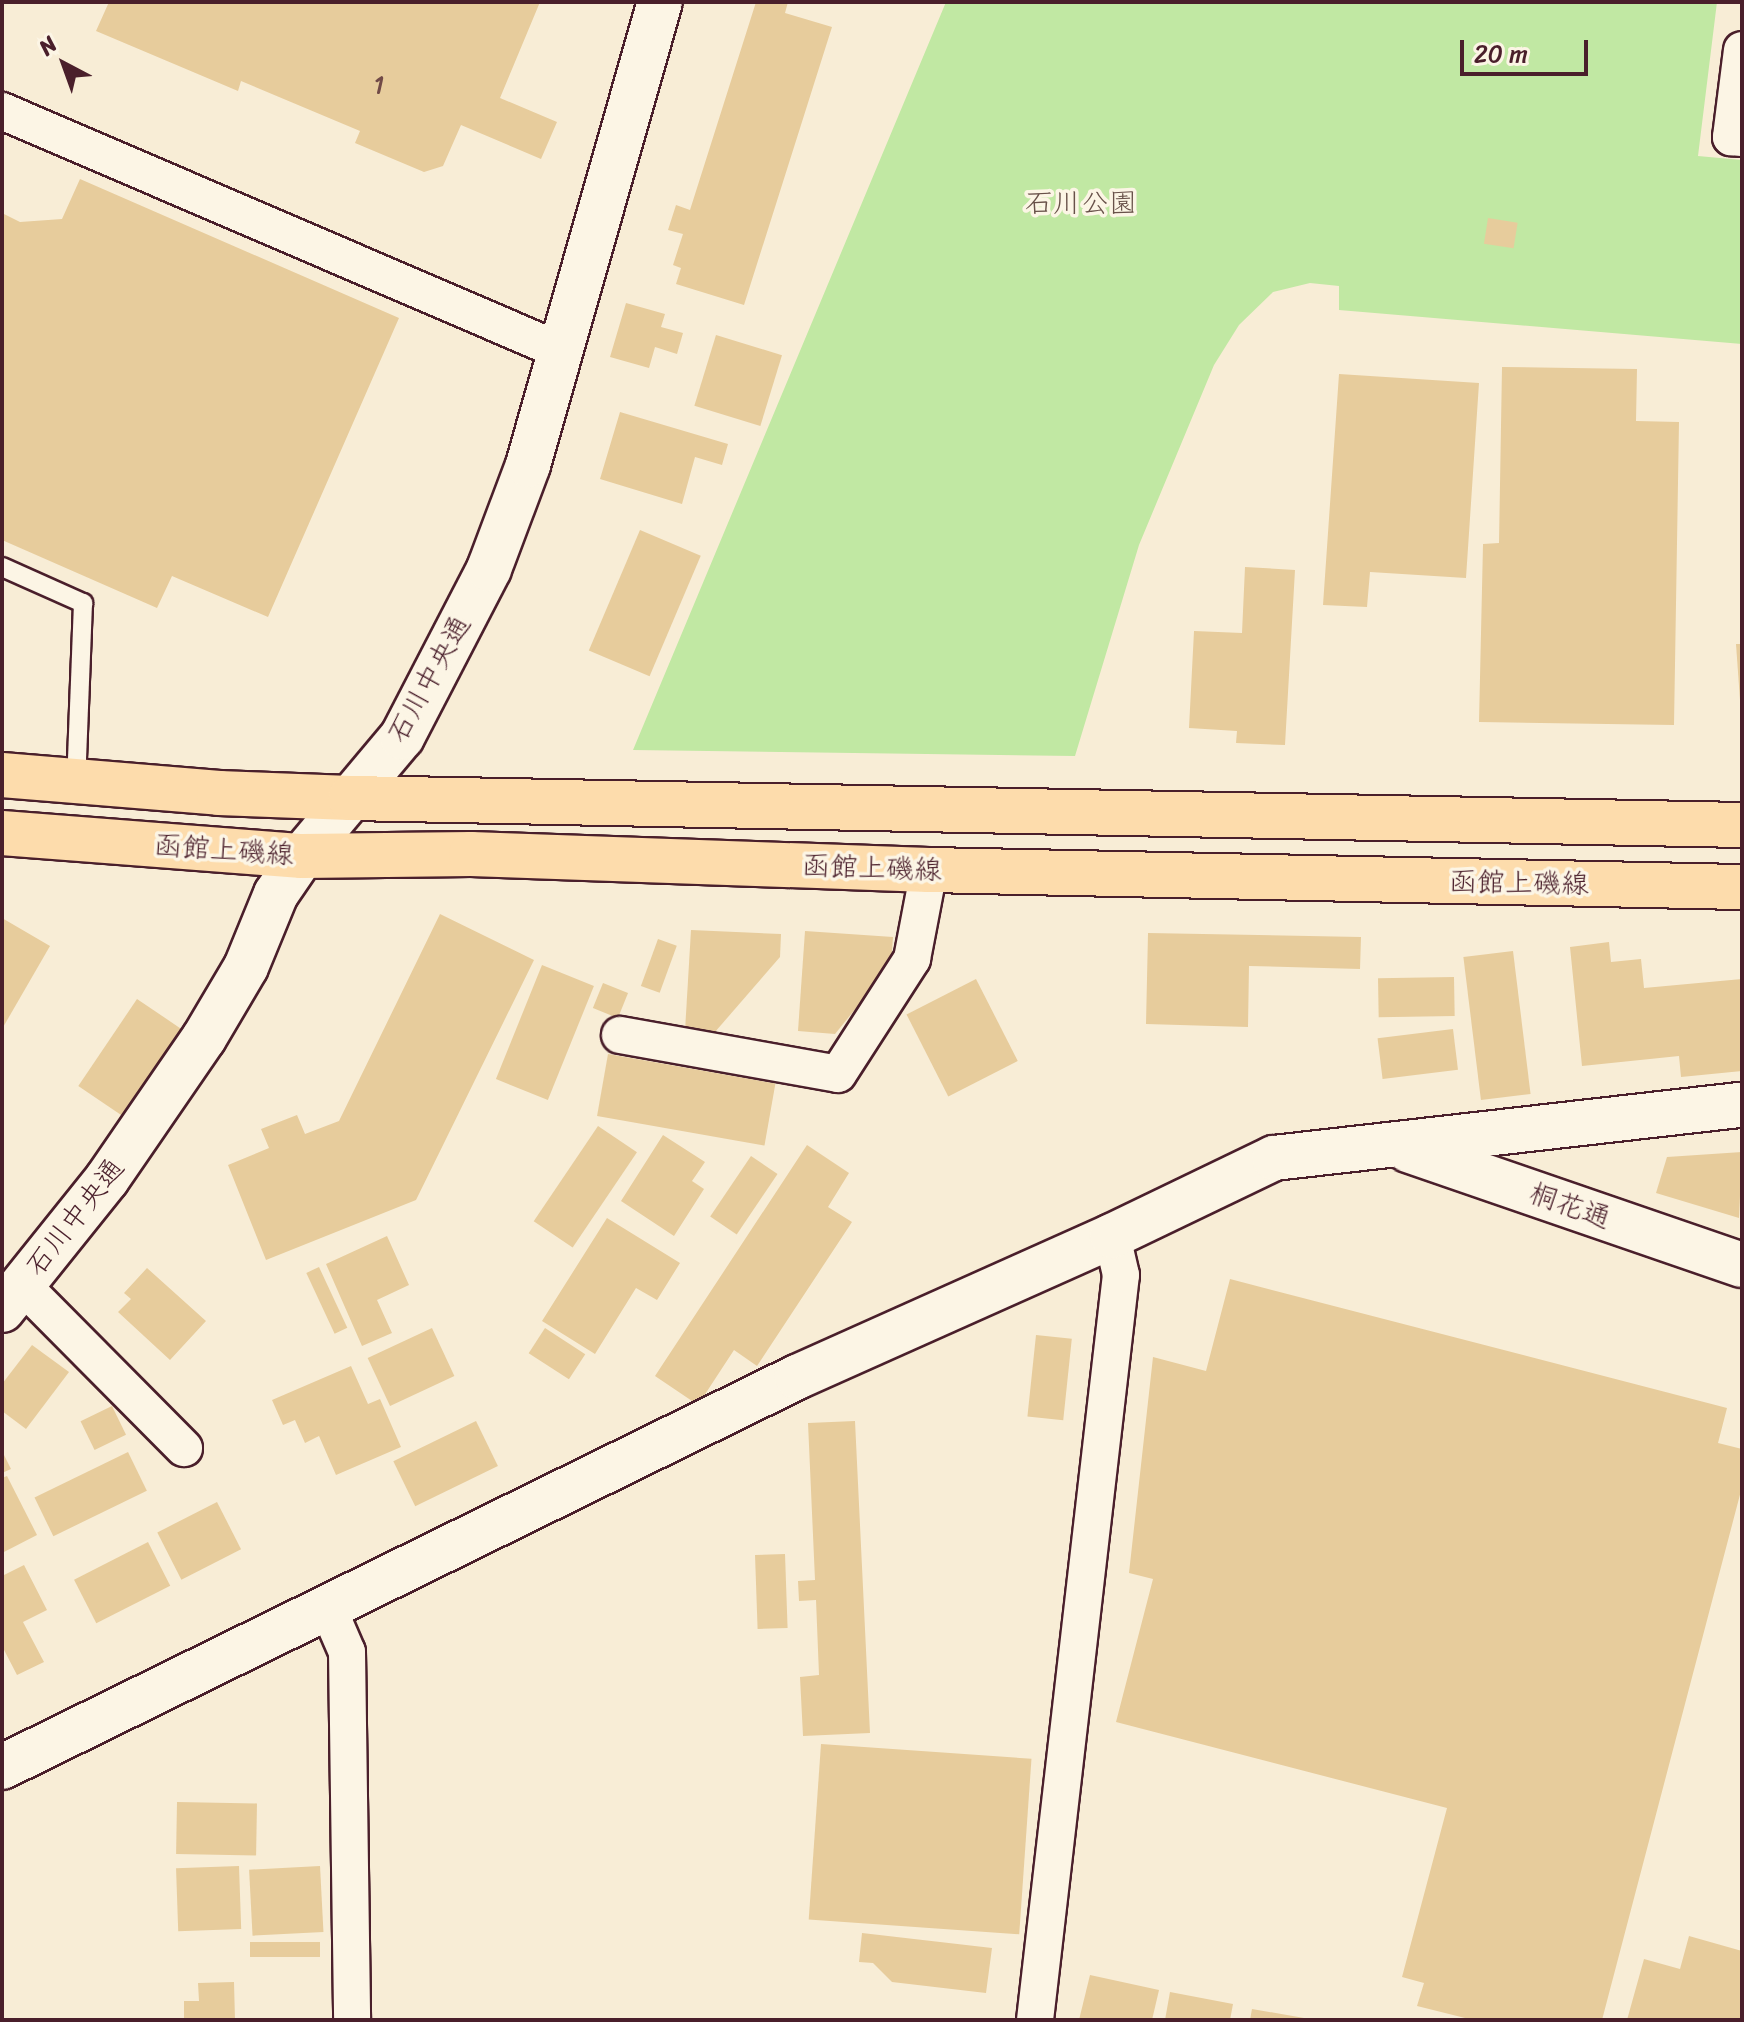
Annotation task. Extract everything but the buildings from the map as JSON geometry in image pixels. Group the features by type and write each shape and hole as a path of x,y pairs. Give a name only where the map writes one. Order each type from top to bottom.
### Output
{"main road":[{"name":"函館上磯線","path":"2,775 219,793 350,798 1742,825"},
{"name":"函館上磯線","path":"2,833 302,856 471,854 929,870 1742,887"}],"street":[{"name":"石川中央通","path":"12,1297 107,1179 204,1038 246,967 276,894 302,856 402,737 489,569 528,465 660,2"},
{"path":"1742,50 1731,137 1742,138"},
{"path":"2,111 561,351"},
{"path":"620,1035 838,1074 912,959 929,870"},
{"path":"2,1767 783,1383 1112,1236 1274,1158 1398,1147 1742,1105"},
{"name":"桐花通","path":"1398,1147 1742,1265"},
{"path":"1035,2020 1121,1275 1112,1236"},
{"path":"12,1297 184,1448"},
{"path":"328,1608 347,1652 352,2020"}],"lane":[{"path":"2,567 83,603 76,782"}],"green space":[{"name":"石川公園","path":"946,2 1717,2 1698,156 1742,160 1742,344 1339,310 1339,286 1310,283 1273,292 1239,325 1214,365 1139,545 1075,756 633,750"}]}
